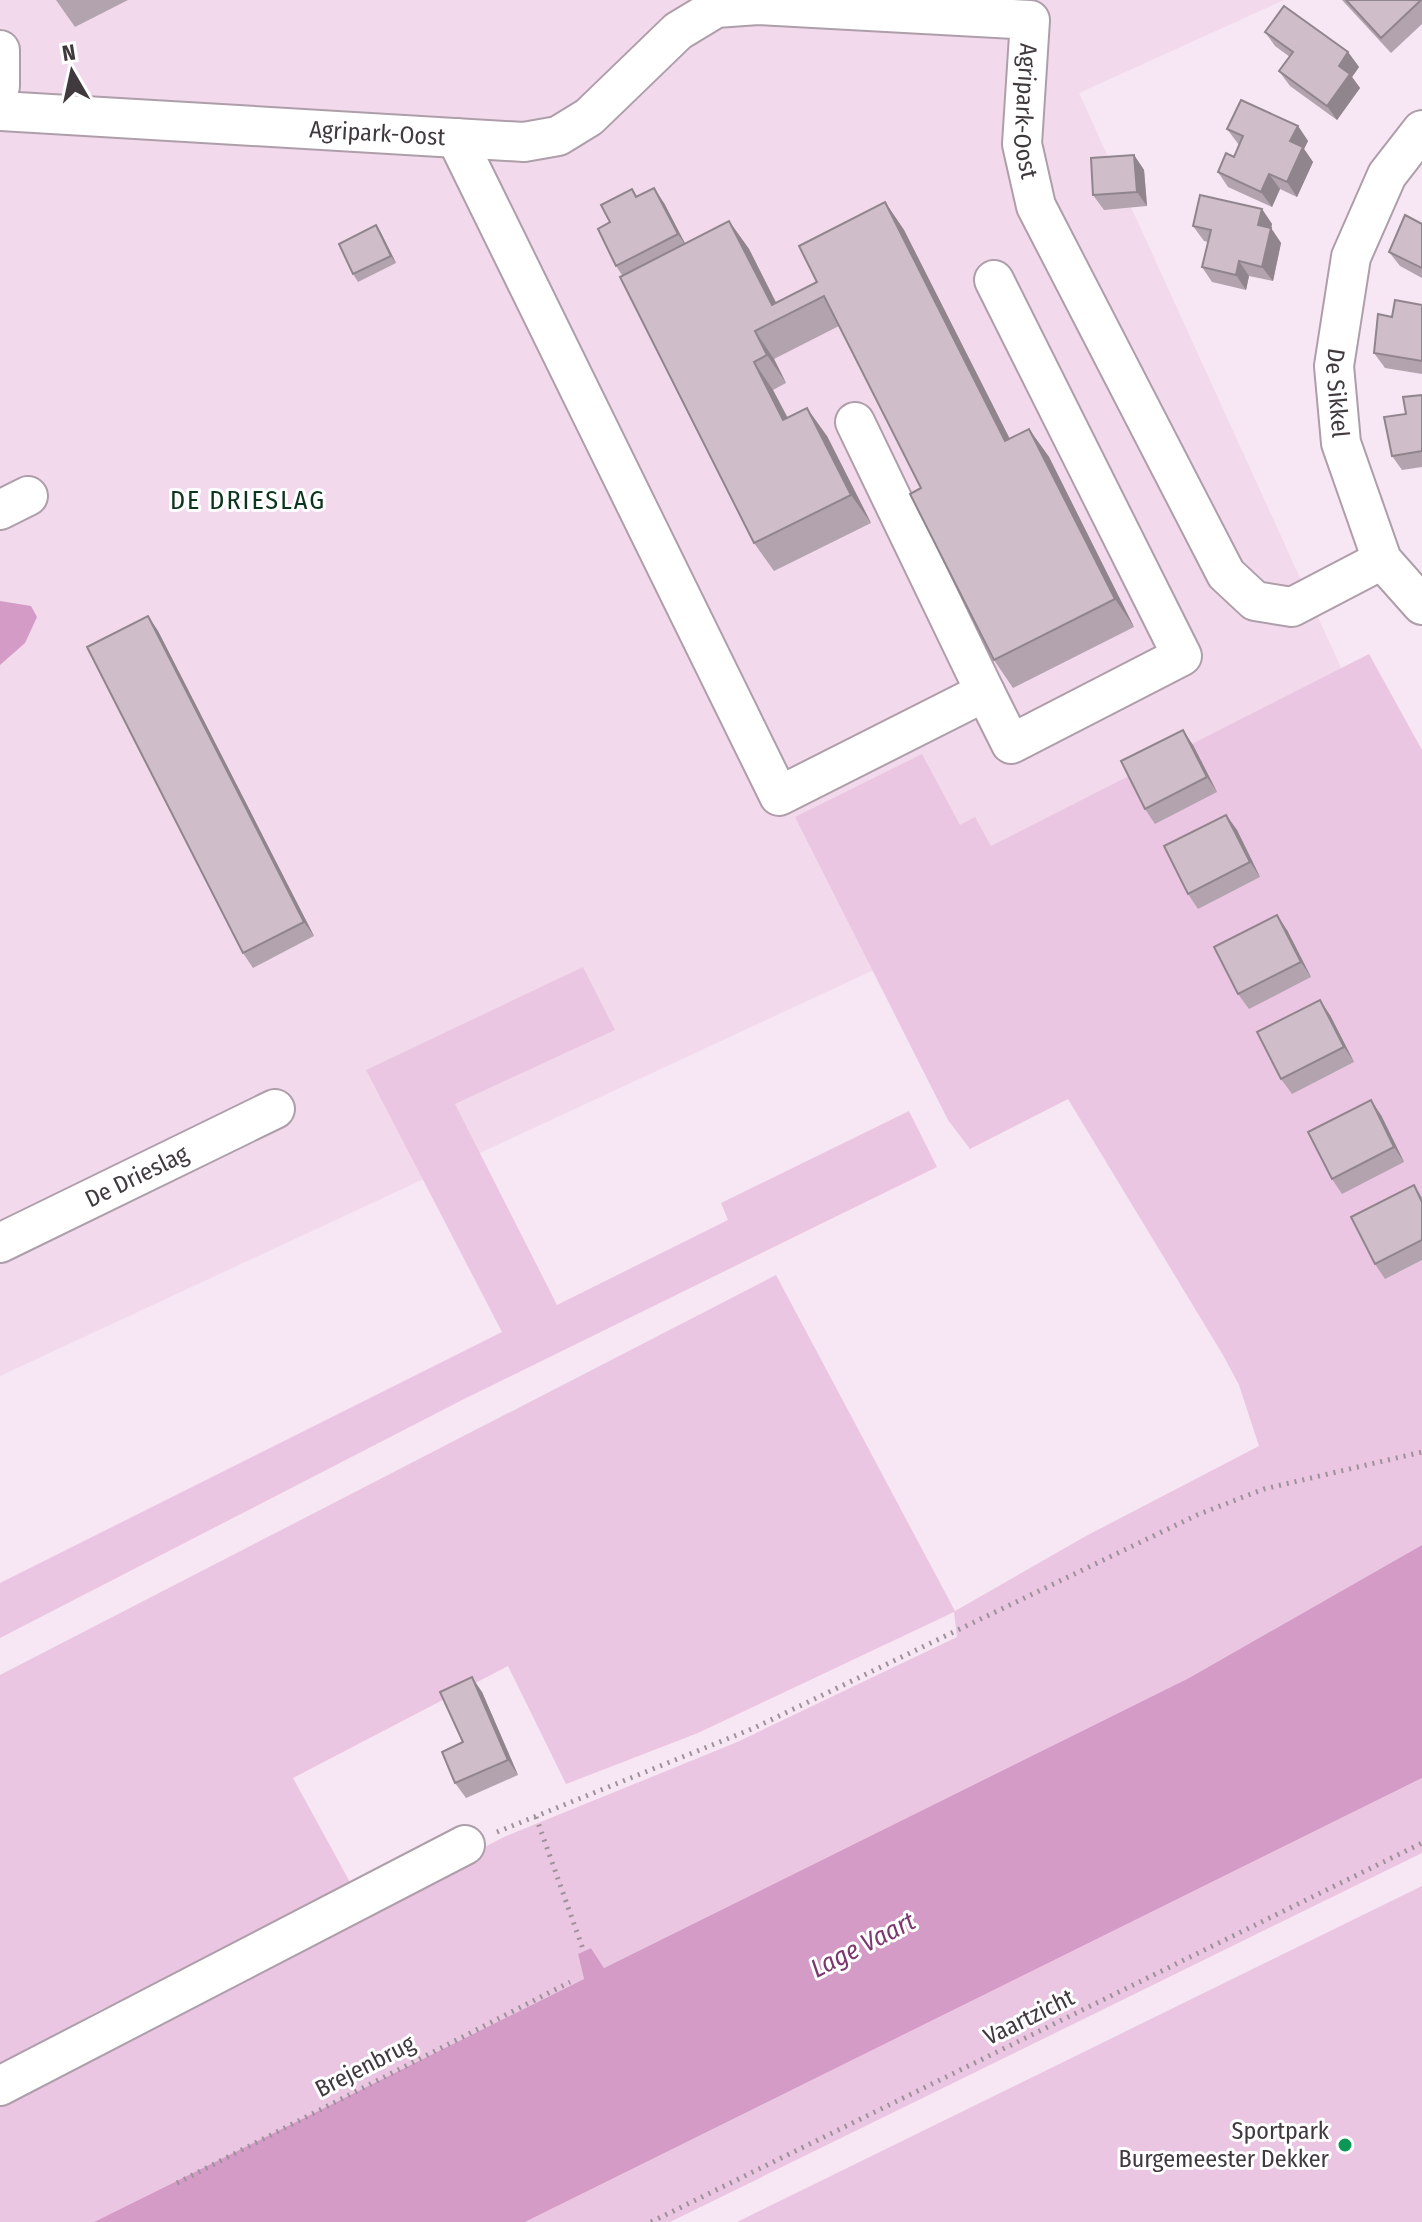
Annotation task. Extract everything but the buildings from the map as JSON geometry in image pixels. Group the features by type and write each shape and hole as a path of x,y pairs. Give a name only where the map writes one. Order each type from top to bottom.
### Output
{"street":[{"name":"Agripark-Oost","path":"0,111 524,142 558,136 589,117 678,31 716,8 758,5 1030,20 1022,144 1036,206 1226,574 1255,601 1292,607 1382,560"},
{"path":"0,50 0,86"},
{"name":"De Sikkel","path":"1422,130 1387,175 1351,257 1334,366 1341,443 1382,560 1422,605"},
{"path":"456,138 779,796 985,692"},
{"path":"855,422 1011,744 1182,656 994,280"},
{"name":"De Drieslag","path":"0,1243 275,1109"},
{"path":"0,2086 465,1845"}],"path":[{"path":"465,1845 754,1728 1197,1515 1264,1489 1422,1452"},
{"path":"536,1817 584,1952"},
{"name":"Vaartzicht","path":"651,2222 1422,1843"},
{"name":"Brejenbrug","path":"177,2183 570,1982"}],"shaded area":[{"path":"0,0 1284,0 1079,93 1373,738 0,1376"},
{"path":"1369,654 1422,750 1422,1545 1189,1678 604,1968 591,1948 578,1954 584,1979 94,2222 0,2222 0,2096 504,1837 735,1743 957,1637 954,1612 698,1733 566,1784 508,1666 293,1778 351,1884 256,1938 100,2010 0,2067 0,1675 776,1275 955,1611 1086,1536 1259,1446 1239,1385 1223,1355 1068,1099 970,1149 948,1120 795,817 922,754 960,825 975,817 991,846"},
{"path":"583,967 615,1030 455,1104 557,1305 728,1220 721,1203 909,1111 937,1167 464,1399 0,1638 0,1583 502,1332 366,1070"},
{"path":"1422,1778 1422,1853 670,2222 525,2222"},
{"path":"1422,1886 1422,2222 737,2222"}],"water":[{"path":"0,601 31,606 37,617 25,643 0,665"},
{"name":"Lage Vaart","path":"1422,1545 1422,1778 525,2222 94,2222 584,1979 578,1954 591,1948 604,1968 1189,1678"}],"place":[{"name":"Sportpark Burgemeester Dekker","path":"1345,2145"}],"district":[{"name":"DE DRIESLAG","path":"248,500"}]}
